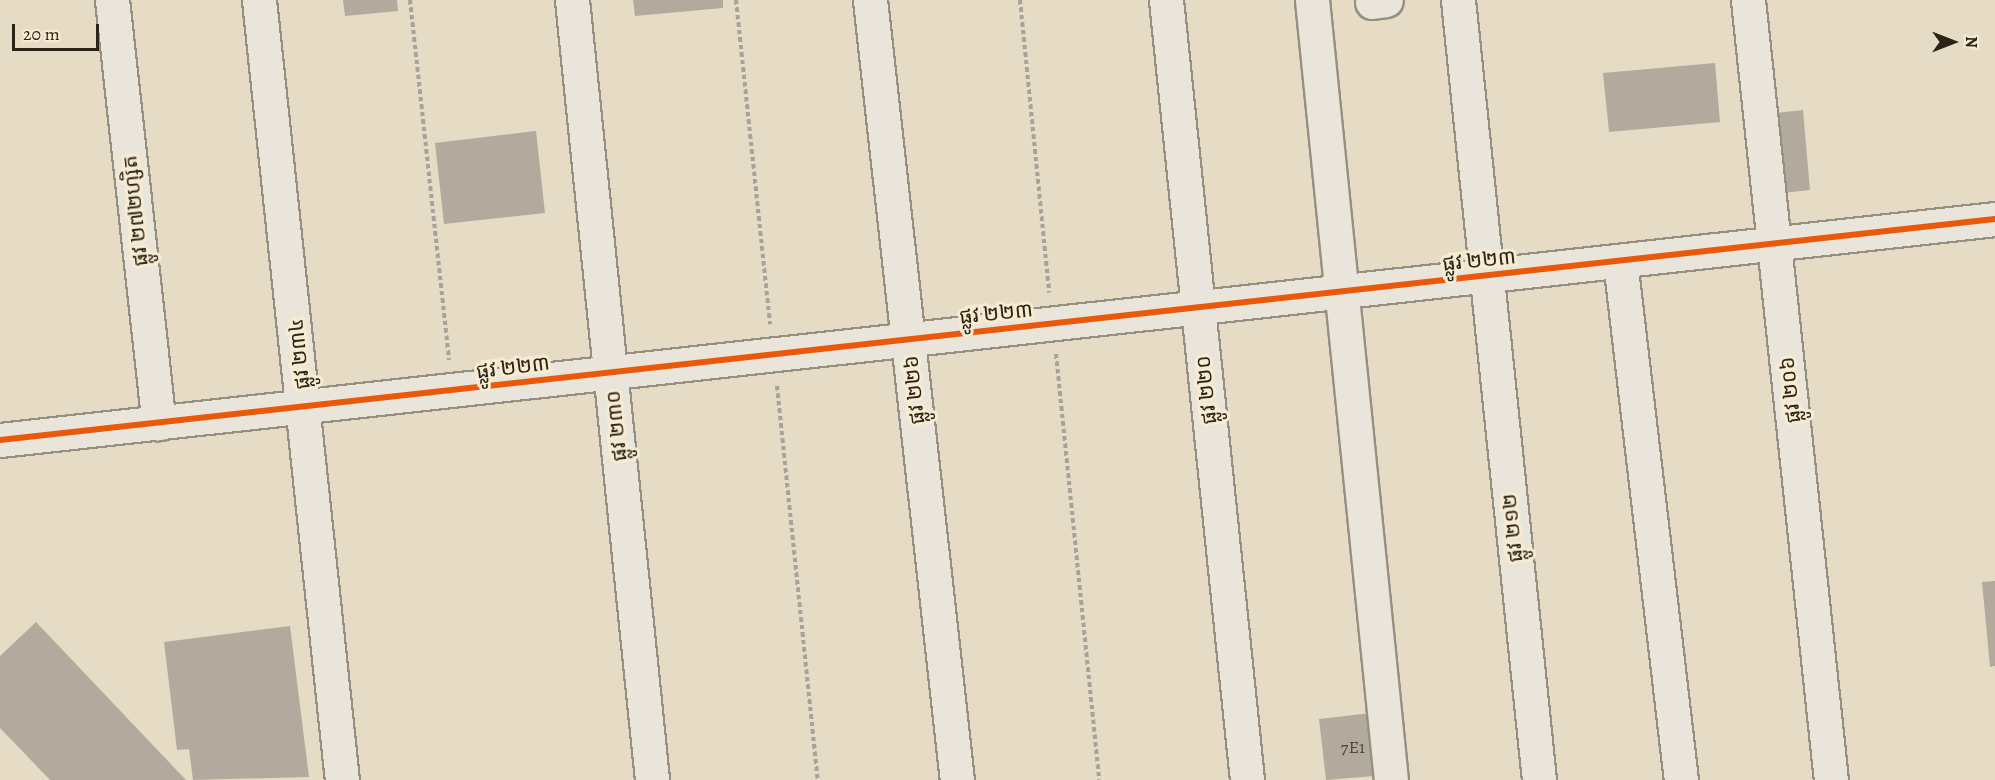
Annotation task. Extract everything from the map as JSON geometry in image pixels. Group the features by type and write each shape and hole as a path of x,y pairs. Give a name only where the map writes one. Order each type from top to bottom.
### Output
{"street":[{"name":"ផ្លូវ ២៧២ហ្សិត","path":"112,0 159,423"},
{"name":"ផ្លូវ ២៣៤","path":"259,0 342,780"},
{"name":"ផ្លូវ ២៣០","path":"572,0 652,780"},
{"name":"ផ្លូវ ២២៦","path":"870,0 957,780"},
{"name":"ផ្លូវ ២២០","path":"1166,0 1247,780"},
{"path":"1312,0 1391,780"},
{"name":"ផ្លូវ ២១២","path":"1458,0 1484,276 1539,780"},
{"name":"ផ្លូវ ២០៦","path":"1748,0 1831,780"},
{"name":"ផ្លូវ ២២៣","path":"0,440 1995,219"},
{"path":"1620,261 1681,780"}],"path":[{"path":"410,0 452,390"},
{"path":"736,0 818,780"},
{"path":"1020,0 1099,780"}],"building":[{"path":"343,0 397,0 398,11 345,16"},
{"path":"633,0 723,0 723,8 635,16"},
{"path":"1715,63 1720,122 1609,132 1603,73"},
{"path":"1803,110 1810,190 1782,193 1775,113"},
{"path":"536,131 545,213 444,224 435,143"},
{"path":"1995,581 1995,666 1990,667 1982,582"},
{"path":"36,622 186,780 50,780 0,728 0,656"},
{"path":"290,626 309,777 193,780 189,749 177,750 164,642"},
{"path":"1379,712 1386,775 1326,780 1319,719"}],"cycle path":[{"path":"0,440 1995,219"}]}
